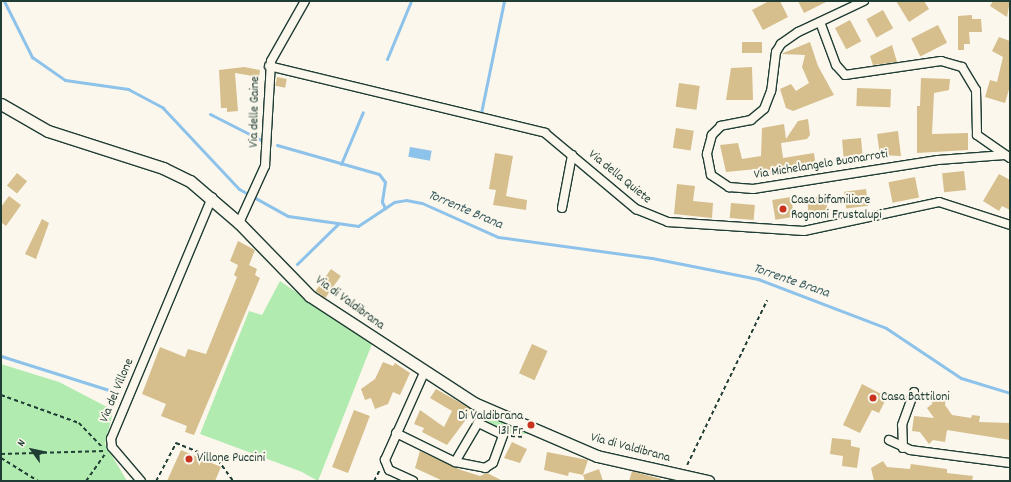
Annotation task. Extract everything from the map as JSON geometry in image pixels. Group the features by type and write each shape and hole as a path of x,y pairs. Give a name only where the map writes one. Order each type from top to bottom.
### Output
{"street":[{"name":"Via Michelangelo Buonarroti","path":"864,1 791,35 778,48 771,91 760,113 746,122 721,126 712,135 707,161 715,179 729,187 753,189 938,160 1007,157"},
{"name":"Via delle Gaine","path":"239,223 257,190 269,140 270,66 305,2"},
{"path":"820,22 836,65 845,75 942,61 962,67 976,90 977,135 1007,157"},
{"name":"Via della Quiete","path":"270,66 545,133 636,209 672,223 804,231 939,202 1010,225"},
{"name":"Via di Valdibrana","path":"1,104 62,136 172,171 212,197 310,296 424,373 493,413 550,438 597,456 678,478 703,481"},
{"path":"562,208 572,155"},
{"name":"Via del Villone","path":"109,449 112,436 212,197"},
{"path":"413,481 386,464 396,434 424,373"},
{"path":"903,448 902,425 914,392"},
{"path":"396,434 455,462 490,467 503,435 478,423 455,462"},
{"path":"890,440 903,448 1010,463"},
{"path":"109,449 127,465 141,481"}],"path":[{"path":"678,478 767,300"},
{"path":"1,395 59,413 79,423 109,449"},
{"path":"156,481 176,443 218,460 233,481"},
{"path":"1,454 109,449"},
{"path":"86,481 109,449"},
{"path":"1,458 38,481"}],"green space":[{"path":"280,281 372,344 318,481 302,472 200,434 249,311 262,315"},
{"path":"1,364 59,382 109,408 112,416 105,444 127,481 1,481"},
{"path":"479,408 531,434 505,433 475,414"}],"water":[{"path":"410,147 432,151 430,161 408,157"}],"building":[{"path":"769,1 780,1 788,17 763,30 752,10"},
{"path":"798,1 828,1 804,13"},
{"path":"896,1 924,1 929,9 909,22"},
{"path":"993,1 1010,1 1007,17 990,6"},
{"path":"883,10 893,28 877,38 866,19"},
{"path":"972,15 972,19 981,19 982,32 969,32 970,44 964,44 964,50 958,50 958,16"},
{"path":"850,20 861,41 846,49 835,28"},
{"path":"938,25 947,43 920,56 911,39"},
{"path":"999,37 1010,41 1010,86 1005,103 985,97 990,80 997,82 1003,57 992,51"},
{"path":"742,42 762,42 762,53 742,53"},
{"path":"810,42 818,66 834,95 793,111 786,108 780,89 791,84 796,91 809,83 802,67 805,55 781,54"},
{"path":"892,45 897,62 873,65 870,56"},
{"path":"244,67 260,70 259,77 235,73 238,111 227,112 227,108 221,108 219,70"},
{"path":"752,67 753,100 726,100 731,68"},
{"path":"277,77 287,79 285,88 275,86"},
{"path":"921,78 950,79 949,90 934,93 932,134 968,133 968,150 917,153 917,106 920,106"},
{"path":"679,83 700,86 696,110 676,107"},
{"path":"857,88 891,89 890,107 856,106"},
{"path":"808,119 810,135 807,139 781,143 783,158 814,153 816,167 770,174 770,170 757,169 726,172 720,145 738,143 742,159 761,156 762,128 784,124 786,139 798,121"},
{"path":"676,128 694,131 691,151 673,148"},
{"path":"898,131 901,156 880,155 877,134"},
{"path":"861,138 863,160 844,162 842,140"},
{"path":"495,153 513,156 506,196 527,200 526,210 493,205 496,190 489,189"},
{"path":"964,171 966,190 944,192 942,173"},
{"path":"17,173 27,181 17,194 7,185"},
{"path":"999,174 1010,180 1010,210 1002,206 999,211 983,201"},
{"path":"915,177 919,198 893,203 888,182"},
{"path":"677,184 695,186 693,201 713,203 712,218 674,214"},
{"path":"866,189 868,206 846,209 844,192"},
{"path":"9,196 21,205 6,226 1,222 1,207"},
{"path":"826,196 828,218 809,220 807,198"},
{"name":"Casa bifamiliare Rognoni Frustalupi","path":"791,197 794,217 775,220 772,200"},
{"path":"731,203 755,205 754,220 730,218"},
{"path":"42,219 49,223 36,259 25,254"},
{"path":"238,241 255,250 249,265 257,269 255,275 260,278 194,435 185,432 187,426 161,416 166,404 142,394 160,347 185,357 188,349 206,354 237,277 234,275 238,265 230,261"},
{"path":"331,269 341,276 325,298 316,291"},
{"path":"532,344 548,351 535,380 519,373"},
{"path":"383,362 393,366 395,363 410,373 400,395 393,392 388,404 375,409 371,398 365,400 361,389 375,379"},
{"path":"862,384 887,397 879,413 872,410 860,433 843,425"},
{"path":"436,389 473,410 447,445 422,432 424,428 414,424 420,410 444,427 452,411 430,398"},
{"path":"933,396 946,397 945,405 952,415 971,418 972,415 980,416 979,422 1010,423 1010,440 947,430 945,442 933,440 929,444 920,432 912,431 914,416 934,418 927,408 932,404"},
{"path":"354,410 370,416 348,473 332,467"},
{"path":"832,438 851,440 851,446 860,448 857,468 842,466 843,456 830,454"},
{"path":"512,442 527,449 520,463 504,458"},
{"name":"Villone Puccini","path":"181,450 221,467 215,481 167,481"},
{"path":"420,451 461,470 480,476 487,473 503,481 443,481 415,468"},
{"path":"547,452 588,460 583,475 569,472 568,476 544,470"},
{"path":"883,461 887,467 910,469 911,464 947,469 947,473 973,476 972,481 874,481 871,468"},
{"path":"599,469 603,481 585,481 583,475"},
{"path":"632,471 661,479 660,481 629,481"}],"waterway":[{"name":"Torrente Brana","path":"4,1 32,57 65,80 128,89 163,108 239,189 288,216 358,226 394,202 406,200 422,203 498,237 652,258 758,279 886,328 961,378 1010,393"},
{"path":"387,59 411,1"},
{"path":"481,113 504,1"},
{"path":"341,164 363,112"},
{"path":"210,114 263,141"},
{"path":"277,145 379,174 385,182 382,202 385,208"},
{"path":"297,264 338,224"},
{"path":"1,356 118,393"}],"place":[{"name":"Casa bifamiliare Rognoni Frustalupi","path":"783,209"},
{"name":"Casa Battiloni","path":"873,398"},
{"name":"Di Valdibrana 131 Fr","path":"531,425"},
{"name":"Villone Puccini","path":"189,459"}]}
